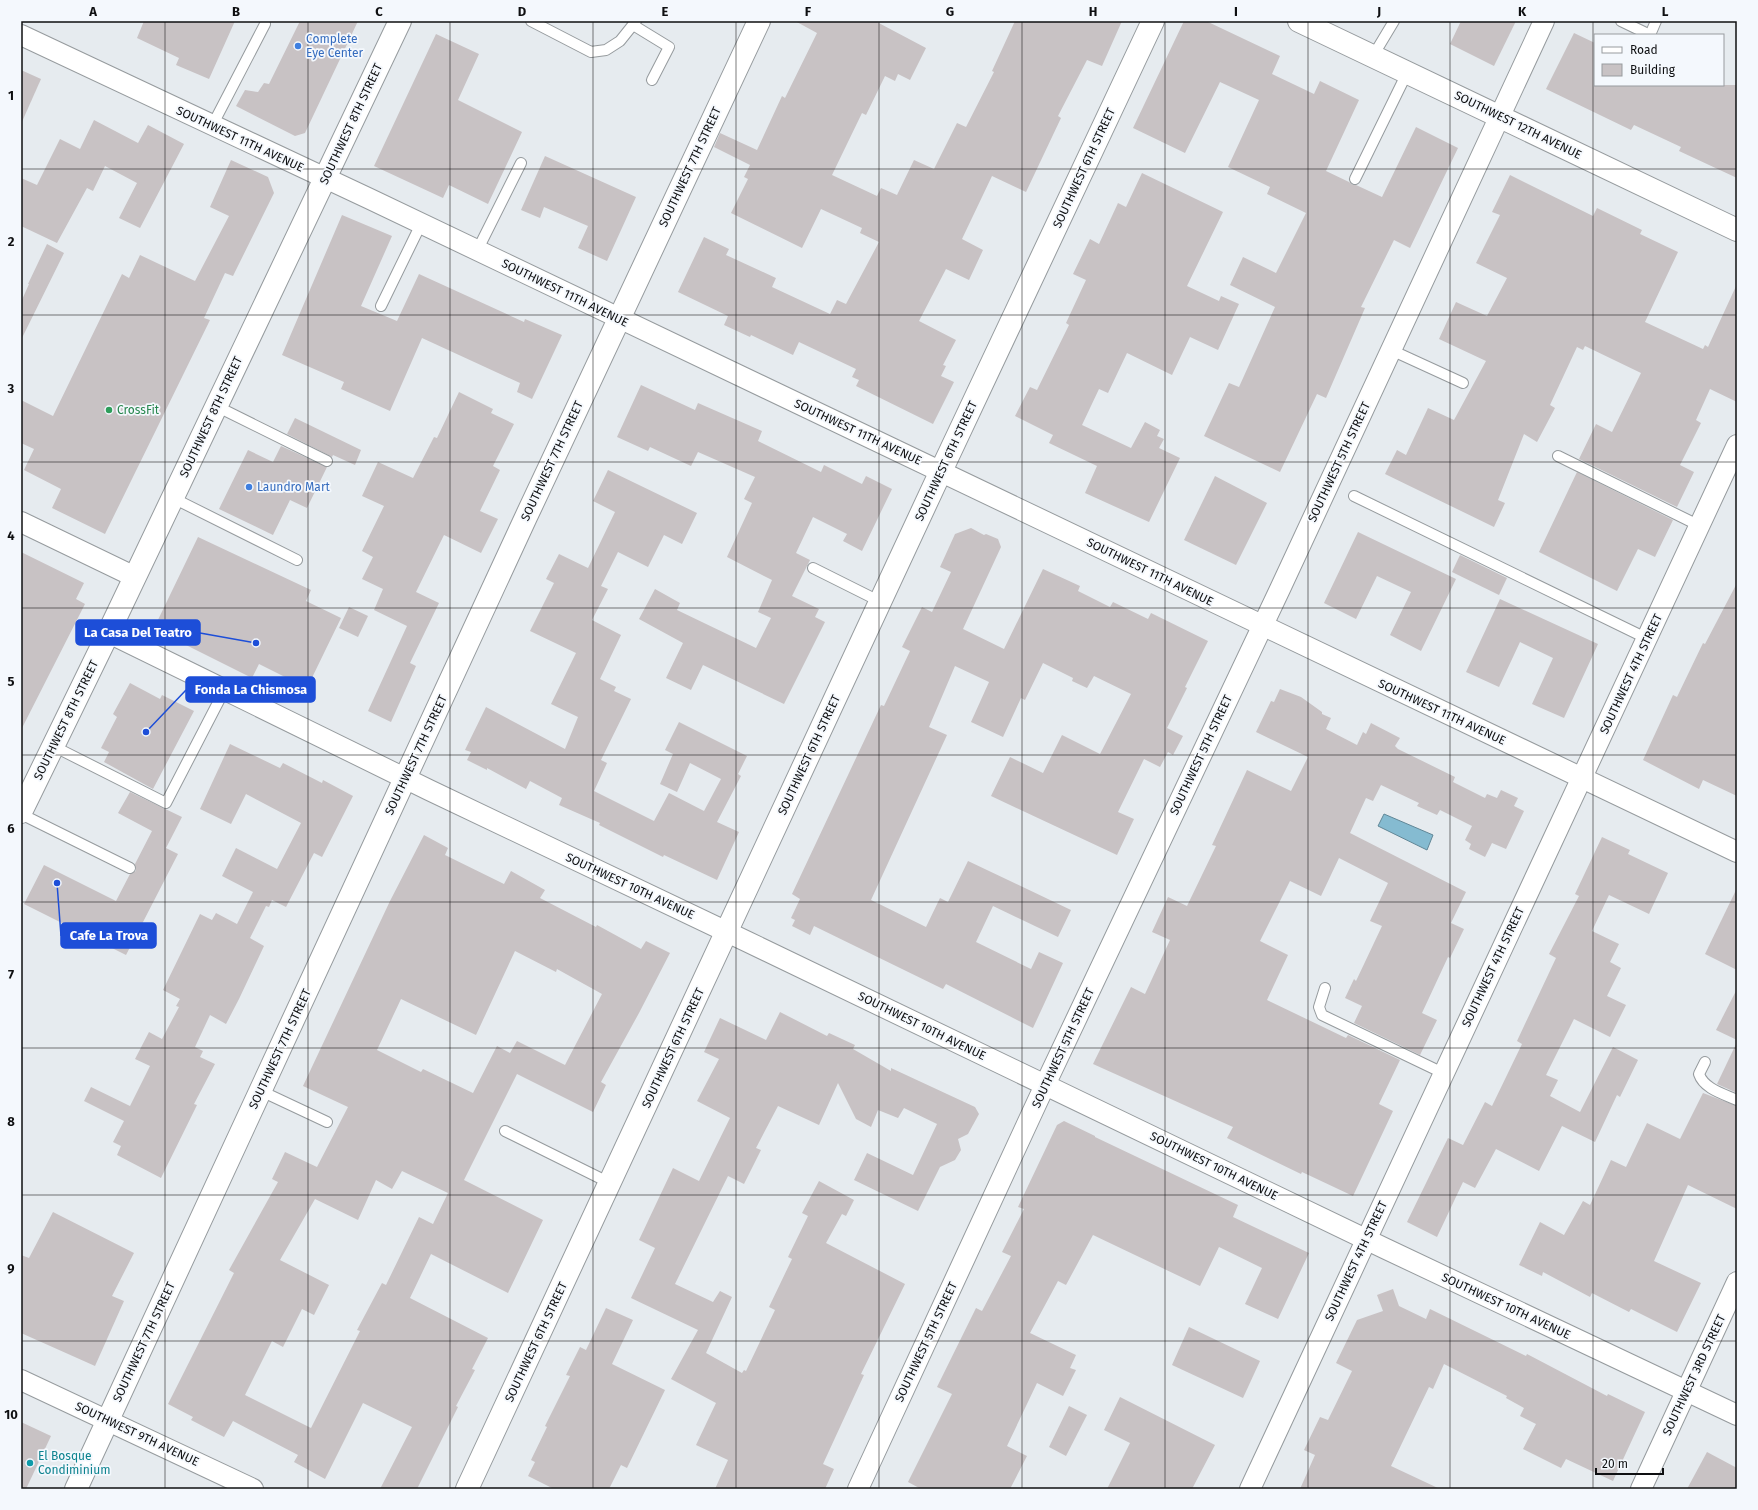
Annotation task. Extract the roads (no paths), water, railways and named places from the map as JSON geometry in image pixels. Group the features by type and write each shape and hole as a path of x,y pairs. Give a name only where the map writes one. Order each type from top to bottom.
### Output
{"main road":[{"name":"SOUTHWEST 8TH STREET","path":"21,813 109,633 400,21"},
{"name":"SOUTHWEST 7TH STREET","path":"76,1489 405,778 759,21"},
{"name":"SOUTHWEST 6TH STREET","path":"467,1489 1152,21"},
{"name":"SOUTHWEST 12TH AVENUE","path":"1299,21 1737,230"}],"street":[{"name":"SOUTHWEST 5TH STREET","path":"858,1489 1045,1085 1133,902 1544,21"},
{"name":"SOUTHWEST 11TH AVENUE","path":"21,35 941,471 1262,626 1737,852"},
{"name":"SOUTHWEST 4TH STREET","path":"1250,1489 1443,1073 1648,639 1737,445"},
{"path":"21,522 135,577"},
{"name":"SOUTHWEST 10TH AVENUE","path":"109,633 405,778 1366,1239 1737,1415"},
{"name":"SOUTHWEST 3RD STREET","path":"1641,1489 1737,1282"},
{"name":"SOUTHWEST 9TH AVENUE","path":"21,1380 249,1488"}],"lane":[{"path":"531,21 591,52 606,50 620,41 634,23 669,48 652,80"},
{"path":"1373,56 1394,21"},
{"path":"1621,21 1648,34"},
{"path":"1650,34 1656,21"},
{"path":"212,126 265,24"},
{"path":"1355,178 1407,72"},
{"path":"477,251 521,163"},
{"path":"381,306 421,224"},
{"path":"1391,350 1463,383"},
{"path":"216,406 327,461"},
{"path":"1558,456 1700,526"},
{"path":"1354,496 1648,639"},
{"path":"173,498 297,560"},
{"path":"813,568 881,602"},
{"path":"53,746 166,803 225,689"},
{"path":"21,813 130,868"},
{"path":"1325,988 1319,1007 1322,1014 1443,1073"},
{"path":"1705,1062 1699,1074 1701,1081 1705,1085 1737,1100"},
{"path":"261,1090 328,1122"},
{"path":"505,1131 610,1183"}],"water":[{"path":"1384,814 1433,835 1427,850 1378,826"}],"place":[{"name":"Complete Eye Center","path":"298,46"},
{"name":"CrossFit","path":"109,410"},
{"name":"Laundro Mart","path":"249,487"},
{"name":"La Casa Del Teatro","path":"256,643"},
{"name":"Fonda La Chismosa","path":"146,732"},
{"name":"Cafe La Trova","path":"57,883"},
{"name":"El Bosque Condiminium","path":"30,1463"}]}
